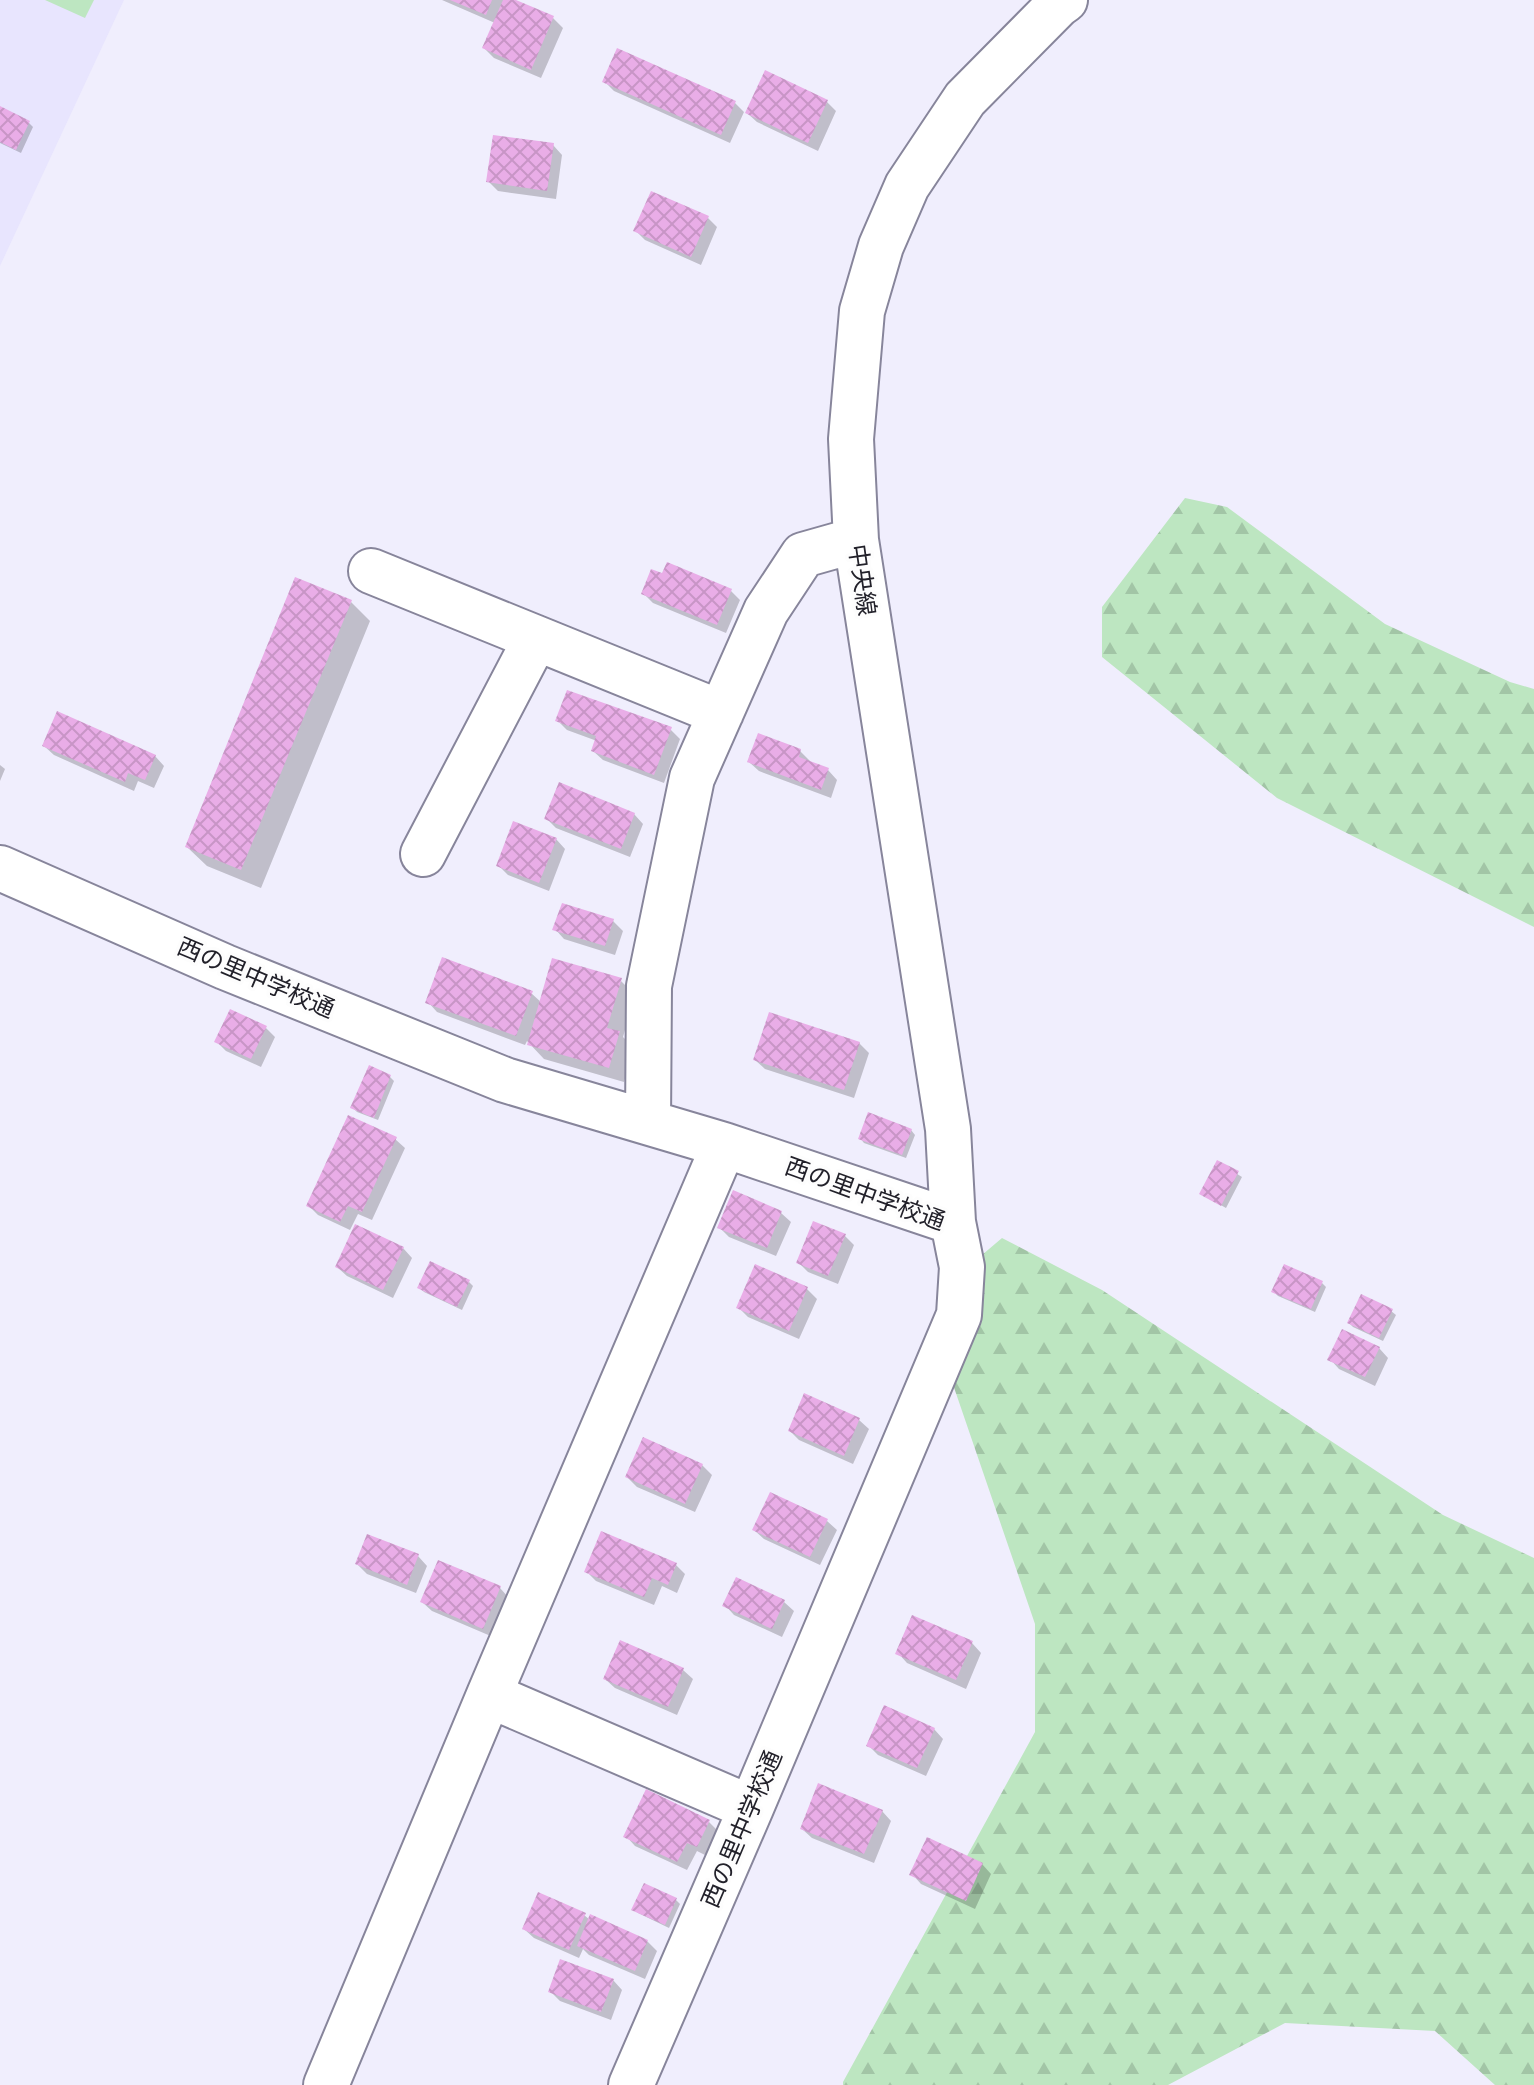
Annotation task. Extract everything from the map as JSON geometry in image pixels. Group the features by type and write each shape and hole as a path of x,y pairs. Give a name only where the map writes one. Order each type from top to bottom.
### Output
{"street":[{"name":"中央線","path":"953,1222 948,1129 856,540 851,439 862,311 881,246 907,186 965,99 1065,0"},
{"path":"648,1122 649,986 692,778 766,611 803,555 856,540"},
{"path":"371,571 721,713"},
{"path":"423,854 536,638"},
{"name":"西の里中学校通","path":"0,868 225,967 505,1080 724,1145 953,1222 962,1267 959,1315 631,2085"},
{"path":"326,2085 724,1145"},
{"path":"489,1695 751,1808"}],"shaded area":[{"path":"0,0 124,0 0,266"}],"green space":[{"path":"45,0 94,0 85,18"},
{"path":"1185,498 1227,507 1385,624 1510,682 1534,689 1534,927 1277,798 1102,657 1102,607"},
{"path":"1002,1238 1102,1290 1443,1515 1534,1558 1534,2085 1495,2085 1435,2031 1285,2023 1168,2085 843,2085 1035,1732 1035,1624 935,1332 949,1283"}],"building":[{"path":"450,0 492,0 486,15"},
{"path":"503,0 516,0 554,16 531,70 482,48"},
{"path":"617,48 736,101 721,135 602,82"},
{"path":"765,70 828,100 808,143 745,113"},
{"path":"0,106 30,121 16,150 0,142"},
{"path":"493,135 554,143 547,191 486,182"},
{"path":"651,191 709,216 691,257 633,231"},
{"path":"667,562 732,589 717,625 641,594 651,569 662,573"},
{"path":"295,577 352,600 241,870 185,847"},
{"path":"567,690 672,727 654,775 591,751 596,736 555,721"},
{"path":"57,711 156,755 145,780 128,773 125,782 42,746"},
{"path":"758,733 801,749 799,757 829,768 821,790 747,762"},
{"path":"559,782 635,813 621,849 544,819"},
{"path":"513,821 557,838 539,883 496,866"},
{"path":"562,903 614,919 605,946 552,930"},
{"path":"442,957 533,991 516,1036 425,1003"},
{"path":"552,958 622,978 607,1028 620,1031 609,1068 527,1045"},
{"path":"230,1009 267,1026 251,1059 214,1042"},
{"path":"769,1012 860,1042 844,1090 753,1060"},
{"path":"369,1065 391,1075 374,1118 350,1108"},
{"path":"868,1112 912,1129 902,1155 858,1139"},
{"path":"348,1115 397,1137 362,1212 348,1206 340,1222 306,1206"},
{"path":"1217,1160 1239,1171 1221,1206 1199,1194"},
{"path":"733,1190 782,1211 767,1248 717,1228"},
{"path":"813,1221 846,1234 828,1276 796,1263"},
{"path":"355,1224 404,1247 383,1290 335,1267"},
{"path":"430,1261 470,1280 457,1307 417,1288"},
{"path":"755,1264 808,1287 789,1331 736,1308"},
{"path":"1284,1264 1323,1281 1311,1309 1271,1292"},
{"path":"1361,1294 1393,1309 1379,1338 1347,1323"},
{"path":"1342,1329 1380,1347 1365,1377 1327,1360"},
{"path":"804,1393 860,1418 844,1456 788,1431"},
{"path":"643,1437 703,1464 685,1504 625,1477"},
{"path":"770,1492 828,1519 810,1557 752,1530"},
{"path":"601,1531 677,1563 668,1585 652,1578 644,1597 584,1572"},
{"path":"367,1534 419,1554 407,1585 355,1564"},
{"path":"438,1560 501,1586 483,1629 420,1602"},
{"path":"736,1577 785,1600 772,1629 722,1606"},
{"path":"912,1615 973,1641 956,1680 895,1654"},
{"path":"620,1640 684,1668 668,1707 603,1679"},
{"path":"884,1705 935,1728 917,1768 866,1746"},
{"path":"818,1783 883,1810 864,1854 800,1829"},
{"path":"646,1789 710,1820 697,1847 687,1843 677,1862 623,1837"},
{"path":"927,1837 983,1863 966,1901 909,1875"},
{"path":"644,1883 677,1898 665,1925 631,1910"},
{"path":"538,1892 586,1913 569,1950 522,1929"},
{"path":"590,1914 648,1940 635,1971 577,1946"},
{"path":"560,1959 614,1979 601,2012 548,1992"}]}
